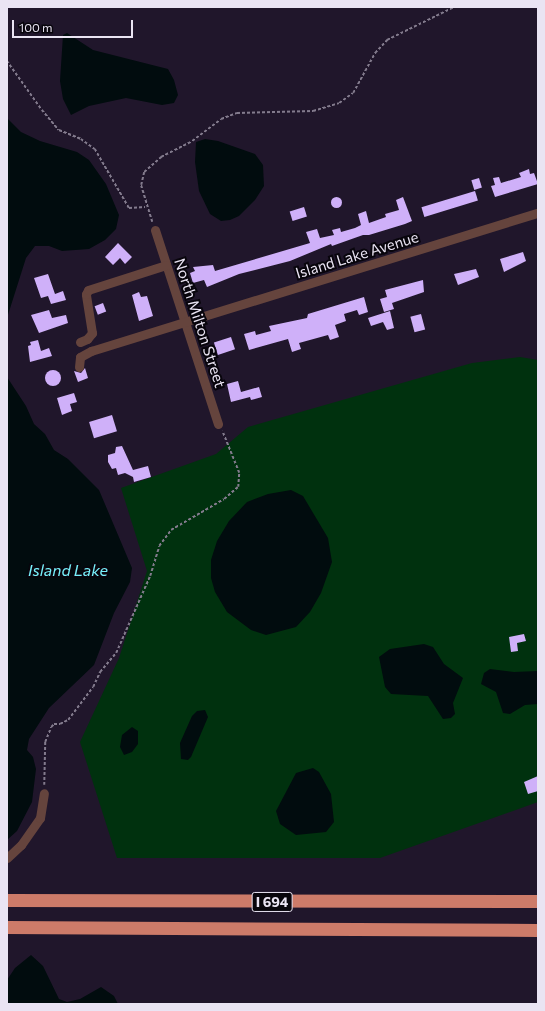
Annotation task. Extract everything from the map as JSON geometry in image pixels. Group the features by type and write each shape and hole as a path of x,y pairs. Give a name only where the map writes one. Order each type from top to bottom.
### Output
{"highway":[{"name":"I 694","path":"7,900 538,901"},
{"name":"I 694","path":"7,927 538,930"}],"street":[{"name":"Island Lake Avenue","path":"79,367 80,357 91,351 538,213"},
{"name":"North Milton Street","path":"155,230 218,424"},
{"path":"80,342 87,339 92,333 86,294 88,290 166,265"},
{"path":"7,858 21,845 40,818 44,793"}],"path":[{"path":"155,230 146,206 141,185 144,172 161,157 192,141 221,119 237,113 313,111 339,103 353,93 376,53 387,40 454,7"},
{"path":"7,60 42,110 64,133 81,139 95,149 129,208 146,206"},
{"path":"44,793 45,742 54,724 60,724 68,720 93,686 100,672 116,653 150,576 159,546 171,530 224,499 238,487 239,473 218,424"}],"green space":[{"path":"520,357 538,360 538,802 380,858 117,858 80,742 119,658 147,571 121,488 216,454 248,427 472,363"}],"water":[{"path":"67,33 93,50 168,69 174,80 178,95 174,103 162,105 126,98 89,106 71,115 63,99 60,81 63,35"},
{"path":"7,118 21,132 40,141 77,152 89,160 106,184 119,215 116,229 105,240 89,249 62,251 49,246 35,246 26,258 7,318"},
{"path":"205,139 218,141 255,154 263,165 264,186 255,200 239,216 230,220 221,221 210,214 199,191 195,162 196,142"},
{"name":"Island Lake","path":"7,377 26,406 34,424 45,434 54,450 68,459 99,490 132,568 130,582 114,613 94,665 49,708 29,739 27,750 33,757 36,769 32,802 17,831 7,840"},
{"path":"291,490 303,496 328,538 332,562 321,593 310,612 296,627 266,635 251,630 227,612 215,592 211,578 211,560 217,541 229,521 247,502 268,494"},
{"path":"424,644 433,647 444,664 463,678 453,703 455,714 451,718 443,719 428,696 391,694 385,687 379,657 390,649"},
{"path":"490,669 514,672 538,671 538,704 525,705 510,714 503,713 496,692 481,684 484,673"},
{"path":"205,710 208,717 191,757 188,760 181,759 180,743 192,716 197,711"},
{"path":"132,727 138,731 138,744 132,752 124,755 120,747 122,735"},
{"path":"313,768 319,772 331,794 334,822 326,832 296,835 280,824 276,811 296,773"},
{"path":"31,955 43,966 59,999 67,1002 80,999 101,987 114,996 118,1004 7,1004 7,980 15,968"}],"building":[{"path":"529,169 530,174 534,173 538,184 495,197 491,186 495,185 493,178 499,177 501,183 521,177 519,173"},
{"path":"479,178 482,188 474,190 471,180"},
{"path":"475,191 478,201 424,217 421,207"},
{"path":"336,196 340,198 342,202 340,206 336,208 332,206 330,202 332,198"},
{"path":"403,197 412,221 405,224 369,235 363,235 332,246 331,244 290,261 239,274 207,287 204,280 193,283 190,273 195,271 193,267 213,265 215,271 310,243 306,232 317,229 320,238 334,235 332,230 340,228 341,232 355,228 361,225 358,214 366,211 369,223 386,217 385,214 399,210 396,200"},
{"path":"304,207 307,217 293,221 290,211"},
{"path":"118,243 132,257 125,264 120,258 113,265 105,257"},
{"path":"523,252 526,261 504,272 500,259"},
{"path":"476,269 479,277 458,285 454,274"},
{"path":"48,274 55,294 63,291 66,300 51,304 48,296 41,298 34,278"},
{"path":"423,280 424,292 392,303 394,309 384,312 380,299 387,297 385,290"},
{"path":"139,292 141,297 147,296 153,316 139,321 132,295"},
{"path":"364,297 368,312 359,315 357,310 344,314 346,321 335,325 339,337 330,340 328,335 299,343 301,349 292,352 288,339 249,350 244,334 255,331 256,335 271,331 269,326 307,318 308,314"},
{"path":"103,303 106,311 98,315 95,306"},
{"path":"49,310 52,318 66,315 68,323 39,333 31,315"},
{"path":"390,311 394,328 387,330 383,322 371,326 368,318"},
{"path":"421,314 425,329 415,332 410,317"},
{"path":"231,337 235,349 218,355 214,343"},
{"path":"38,340 41,351 49,348 52,356 30,362 28,346 31,345 30,342"},
{"path":"85,368 88,378 78,382 74,371 81,373"},
{"path":"50,370 56,370 61,375 59,384 56,386 50,386 45,381 45,375"},
{"path":"238,381 241,392 259,387 262,397 251,400 250,397 231,402 227,384"},
{"path":"74,393 77,402 70,404 72,411 62,415 57,398"},
{"path":"112,415 117,431 94,438 89,422"},
{"path":"122,446 133,470 148,466 151,477 134,482 133,477 125,473 118,475 116,468 112,469 108,462 108,455 115,453 116,447"},
{"path":"524,634 526,641 517,643 518,651 511,652 509,637"},
{"path":"538,776 538,791 528,794 524,782"}]}
